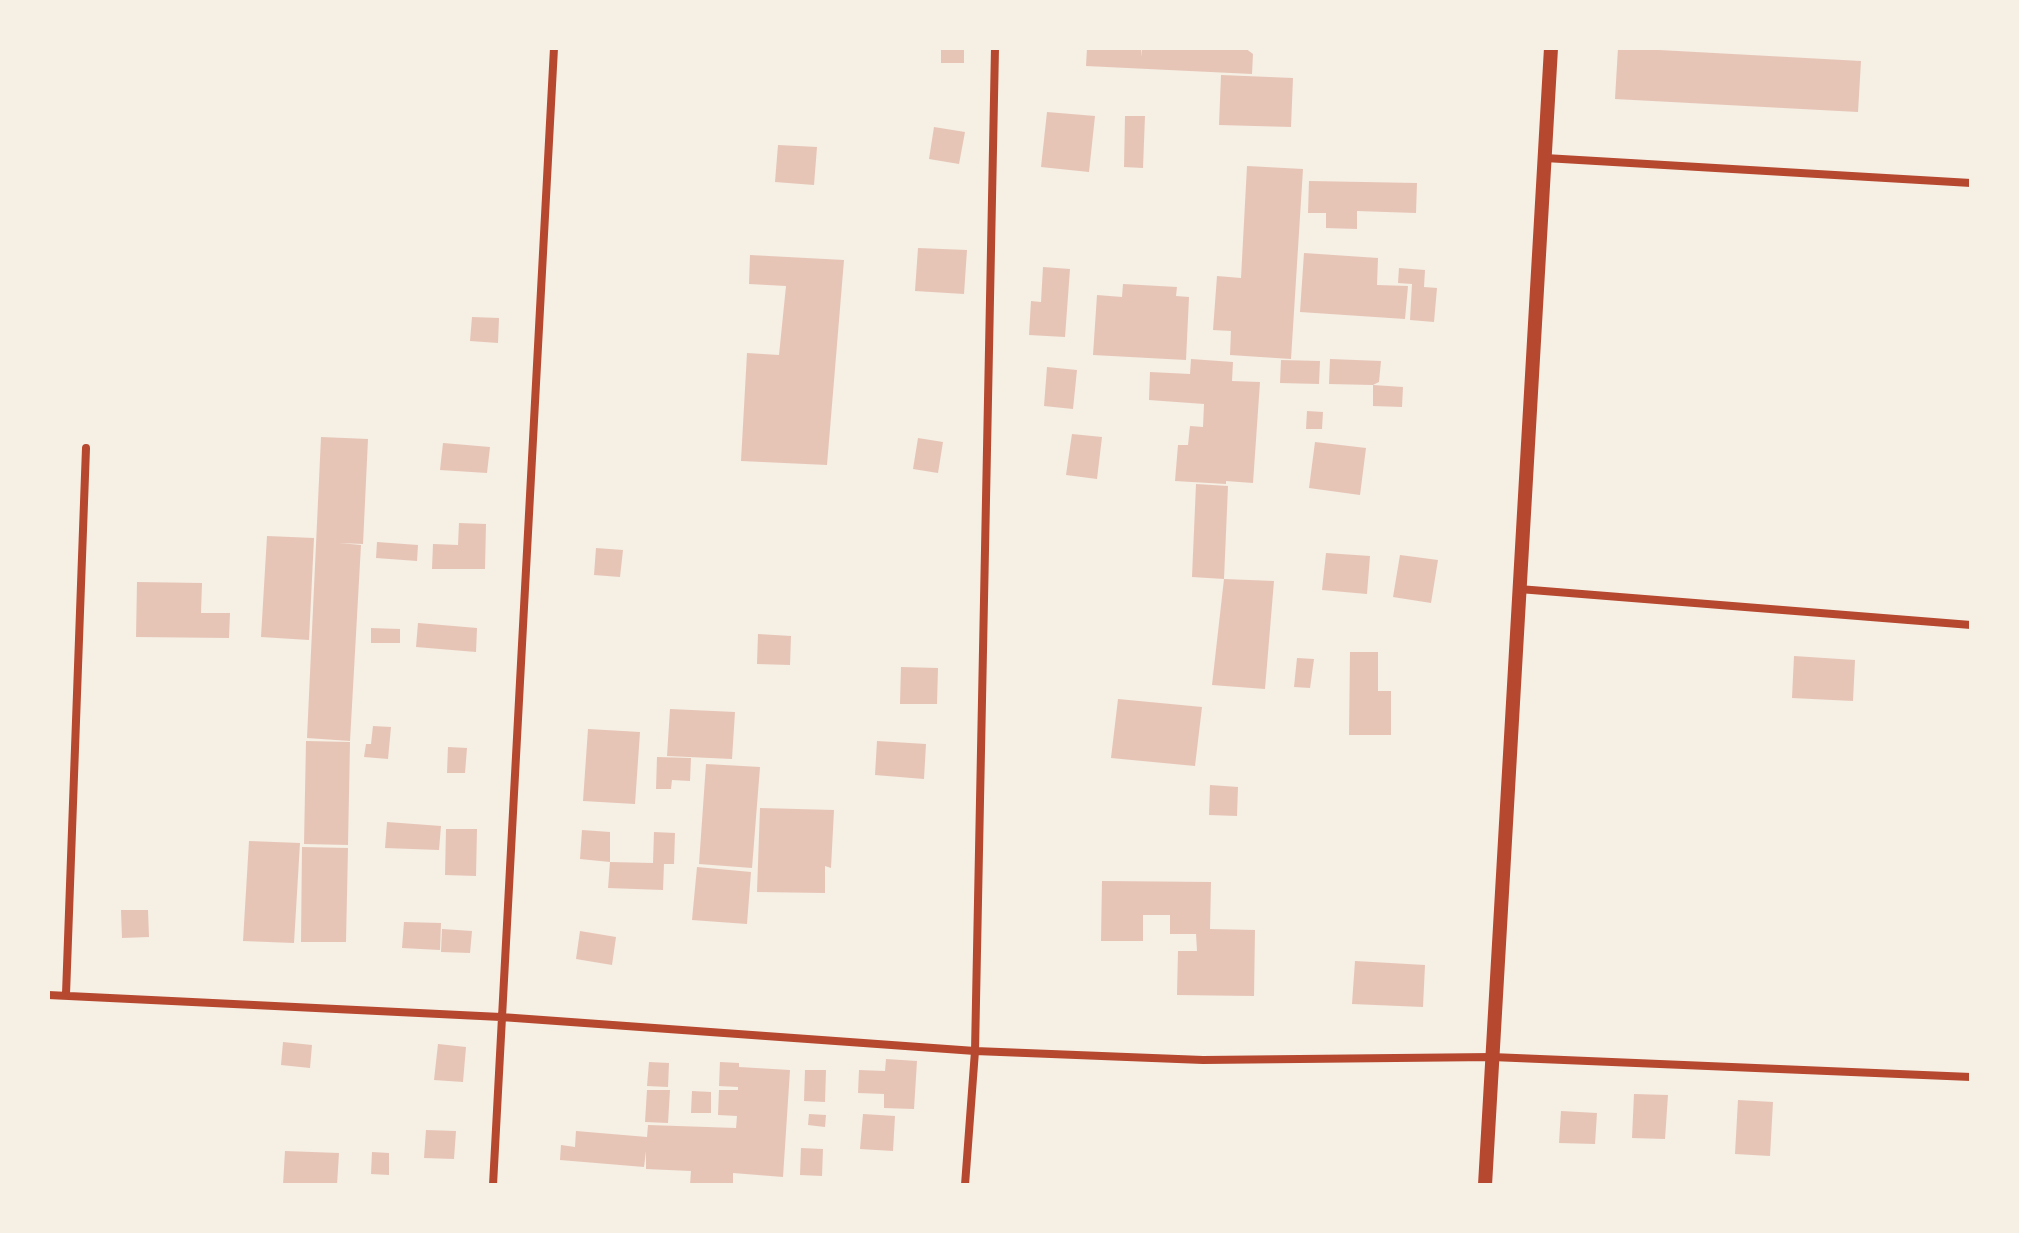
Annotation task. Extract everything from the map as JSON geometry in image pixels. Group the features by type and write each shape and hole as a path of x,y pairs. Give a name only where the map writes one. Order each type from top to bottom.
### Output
{"street":[{"path":"493,1185 554,48"},
{"path":"965,1185 975,1051 995,48"},
{"path":"1485,1185 1551,48"},
{"path":"1545,158 1971,183"},
{"path":"66,994 86,448"},
{"path":"1519,589 1971,625"},
{"path":"48,995 501,1017 975,1051 1203,1060 1492,1057 1971,1077"}],"building":[{"path":"941,48 964,48 964,63 941,63"},
{"path":"1087,48 1141,48 1142,57 1142,48 1245,48 1253,54 1252,74 1086,66"},
{"path":"1618,48 1861,61 1858,112 1615,99"},
{"path":"1221,75 1293,78 1291,127 1219,125"},
{"path":"1047,112 1095,116 1089,172 1041,167"},
{"path":"1125,116 1145,116 1143,168 1124,167"},
{"path":"934,127 965,132 959,164 929,159"},
{"path":"778,145 817,147 814,185 775,182"},
{"path":"1247,166 1303,169 1291,359 1230,355 1231,331 1213,330 1217,276 1241,278"},
{"path":"1309,181 1417,183 1416,213 1357,211 1357,229 1326,228 1326,213 1308,213"},
{"path":"918,248 967,250 964,294 915,291"},
{"path":"1304,253 1378,258 1377,285 1408,286 1405,319 1300,312"},
{"path":"750,255 844,260 827,465 741,461 747,353 779,355 786,286 749,284"},
{"path":"1043,267 1070,269 1065,337 1029,335 1031,301 1041,302"},
{"path":"1399,268 1425,270 1424,287 1437,288 1434,322 1410,320 1412,284 1398,283"},
{"path":"1123,284 1177,287 1176,296 1189,297 1186,360 1093,355 1097,295 1122,297"},
{"path":"472,317 499,318 498,343 470,341"},
{"path":"1191,359 1233,362 1232,381 1260,382 1253,483 1175,481 1178,445 1188,445 1190,426 1203,427 1204,404 1149,400 1150,372 1190,374"},
{"path":"1330,359 1381,361 1379,382 1373,385 1329,384"},
{"path":"1281,360 1320,361 1319,384 1280,383"},
{"path":"1047,367 1077,370 1073,409 1044,406"},
{"path":"1373,385 1403,387 1402,407 1373,406"},
{"path":"1307,411 1323,412 1322,429 1306,429"},
{"path":"1072,434 1102,437 1097,479 1066,475"},
{"path":"321,437 368,439 363,544 339,543 361,545 350,741 307,738"},
{"path":"918,438 943,442 938,473 913,469"},
{"path":"1315,442 1366,448 1360,495 1309,488"},
{"path":"443,443 490,447 487,473 440,470"},
{"path":"1196,484 1228,486 1224,579 1192,577"},
{"path":"459,523 486,524 485,569 432,569 433,544 458,545"},
{"path":"267,536 314,538 309,640 261,637"},
{"path":"377,542 418,545 417,561 376,558"},
{"path":"596,548 623,550 620,577 594,575"},
{"path":"1326,553 1370,556 1367,594 1322,590"},
{"path":"1400,555 1438,560 1431,603 1393,597"},
{"path":"1224,579 1274,581 1265,689 1212,685"},
{"path":"137,582 202,583 201,613 230,613 229,638 136,637"},
{"path":"418,623 477,628 476,652 416,647"},
{"path":"371,628 400,629 400,643 371,643"},
{"path":"758,634 791,636 790,665 757,664"},
{"path":"1350,652 1378,652 1378,691 1391,691 1391,735 1349,735"},
{"path":"1794,656 1855,660 1853,701 1792,698"},
{"path":"1297,658 1314,659 1310,688 1294,687"},
{"path":"901,667 938,668 937,704 900,704"},
{"path":"1118,699 1202,707 1195,766 1111,758"},
{"path":"670,709 735,712 732,759 667,756"},
{"path":"373,726 391,727 388,759 364,757 366,744 371,744"},
{"path":"588,729 640,732 635,804 583,801"},
{"path":"306,741 350,742 348,845 304,844"},
{"path":"877,741 926,744 924,779 875,775"},
{"path":"448,747 467,748 465,773 447,773"},
{"path":"657,757 691,758 690,781 672,780 671,789 656,789"},
{"path":"706,764 760,767 752,868 699,864"},
{"path":"1210,785 1238,787 1237,816 1209,815"},
{"path":"760,808 834,810 831,868 825,866 825,893 757,892"},
{"path":"387,822 441,826 439,850 385,848"},
{"path":"446,829 477,829 476,876 445,875"},
{"path":"582,830 610,832 610,862 580,859"},
{"path":"654,832 675,833 674,864 664,864 663,890 608,888 610,862 653,863"},
{"path":"249,841 300,843 294,943 243,941"},
{"path":"302,847 348,848 346,942 301,942"},
{"path":"697,867 751,872 747,924 692,920"},
{"path":"1102,881 1211,882 1210,929 1255,930 1254,996 1177,995 1178,951 1197,951 1196,934 1170,934 1170,915 1143,915 1143,941 1101,941"},
{"path":"121,910 148,910 149,937 122,938"},
{"path":"404,922 441,923 440,950 402,948"},
{"path":"442,929 472,931 470,953 441,952"},
{"path":"580,931 616,937 612,965 576,959"},
{"path":"1355,961 1425,965 1423,1007 1352,1004"},
{"path":"283,1042 312,1045 310,1068 281,1065"},
{"path":"438,1044 466,1047 463,1082 434,1080"},
{"path":"886,1059 917,1061 914,1109 884,1108 884,1094 858,1093 859,1070 885,1071"},
{"path":"649,1062 669,1063 668,1087 647,1086"},
{"path":"720,1062 739,1063 739,1067 790,1070 783,1177 733,1173 733,1185 690,1185 691,1171 646,1169 646,1151 644,1167 560,1160 561,1145 575,1147 576,1131 647,1137 648,1125 736,1128 737,1116 718,1115 719,1090 738,1090 738,1087 719,1086"},
{"path":"805,1070 826,1070 825,1102 804,1101"},
{"path":"647,1090 670,1090 668,1123 645,1122"},
{"path":"692,1091 711,1092 711,1113 691,1113"},
{"path":"1634,1094 1668,1095 1665,1139 1632,1138"},
{"path":"1738,1100 1773,1102 1770,1156 1735,1154"},
{"path":"1561,1111 1597,1113 1595,1144 1559,1143"},
{"path":"809,1114 826,1115 825,1127 808,1125"},
{"path":"863,1114 895,1116 893,1151 860,1149"},
{"path":"426,1130 456,1131 454,1159 424,1158"},
{"path":"801,1148 823,1149 822,1176 800,1175"},
{"path":"285,1151 339,1153 337,1185 283,1185"},
{"path":"372,1152 389,1153 389,1175 371,1174"}]}
